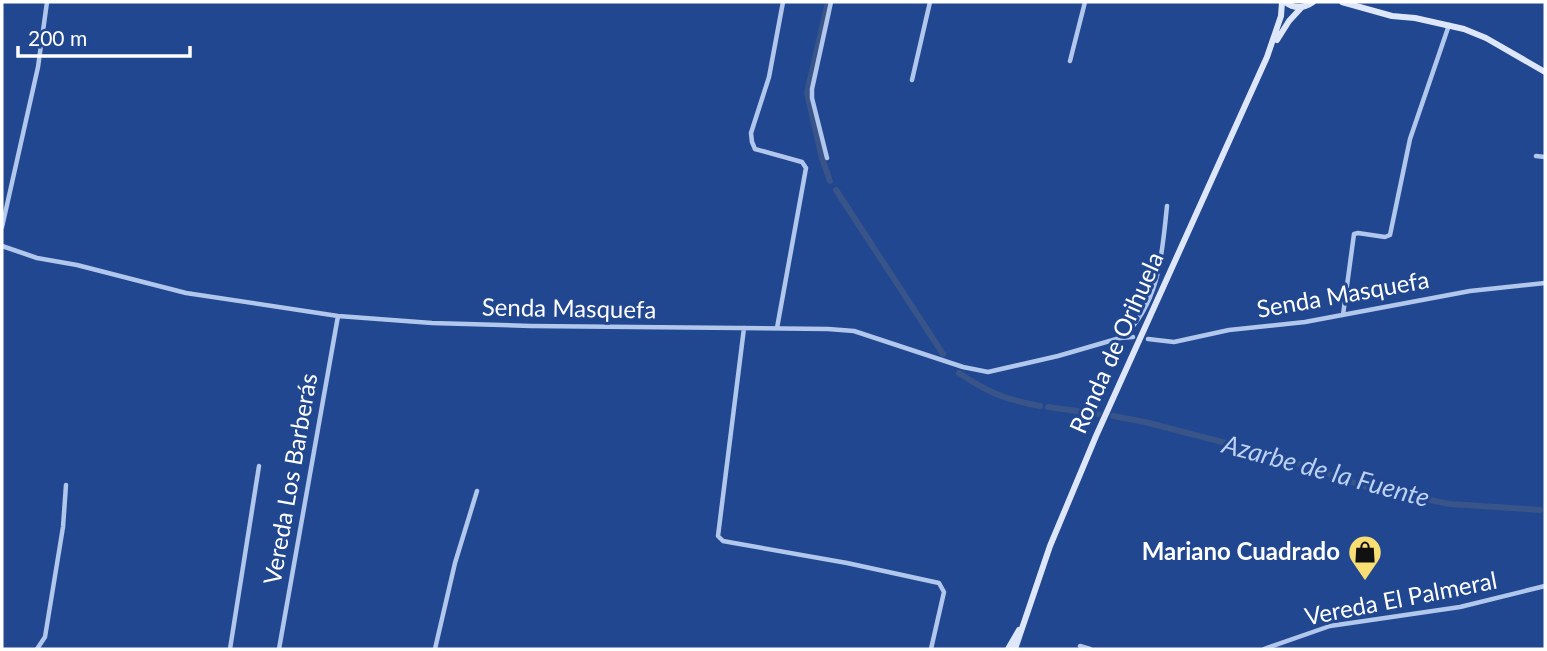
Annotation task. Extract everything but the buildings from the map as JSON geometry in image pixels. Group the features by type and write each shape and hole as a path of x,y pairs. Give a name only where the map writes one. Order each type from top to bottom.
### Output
{"main road":[{"name":"Ronda de Orihuela","path":"1015,649 1054,536 1096,436 1267,57 1282,16 1283,2 1301,8"},
{"name":"Ronda de Orihuela","path":"1267,57 1289,21 1301,8 1313,2"},
{"path":"1342,2 1392,16 1449,24 1486,38 1545,72"},
{"path":"1008,649 1026,615"}],"street":[{"path":"2,226 38,68 47,2"},
{"path":"776,328 806,168 802,162 755,149 751,142 751,133 769,76 783,2"},
{"path":"827,158 812,89 831,2"},
{"path":"912,80 930,2"},
{"path":"1070,61 1085,2"},
{"path":"1343,315 1354,234 1385,237 1390,235 1410,139 1449,24"},
{"path":"1536,156 1545,158"},
{"path":"1123,337 1135,326 1159,274 1167,206"},
{"name":"Senda Masquefa","path":"2,246 37,258 77,265 186,293 338,316 518,326 854,331 963,367 988,372 1123,337 1133,337"},
{"name":"Senda Masquefa","path":"1148,339 1174,342 1229,330 1281,326 1457,293 1545,283"},
{"name":"Vereda Los Barberás","path":"279,649 338,316"},
{"path":"744,328 718,536 723,541 939,583 944,592 931,649"},
{"path":"230,649 259,466"},
{"path":"37,649 45,637 63,527 66,485"},
{"path":"435,649 455,563 477,491"},
{"name":"Vereda El Palmeral","path":"1264,649 1329,626 1460,607 1545,586"},
{"path":"1080,646 1090,649"}],"waterway":[{"name":"Azarbe de la Fuente","path":"828,2 807,93 830,181"},
{"name":"Azarbe de la Fuente","path":"836,190 943,354"},
{"name":"Azarbe de la Fuente","path":"959,373 997,394 1040,406"},
{"name":"Azarbe de la Fuente","path":"1048,407 1098,414"},
{"name":"Azarbe de la Fuente","path":"1113,416 1276,456 1369,488 1450,504 1540,510"}],"place":[{"name":"Mariano Cuadrado","path":"1365,582"}]}
